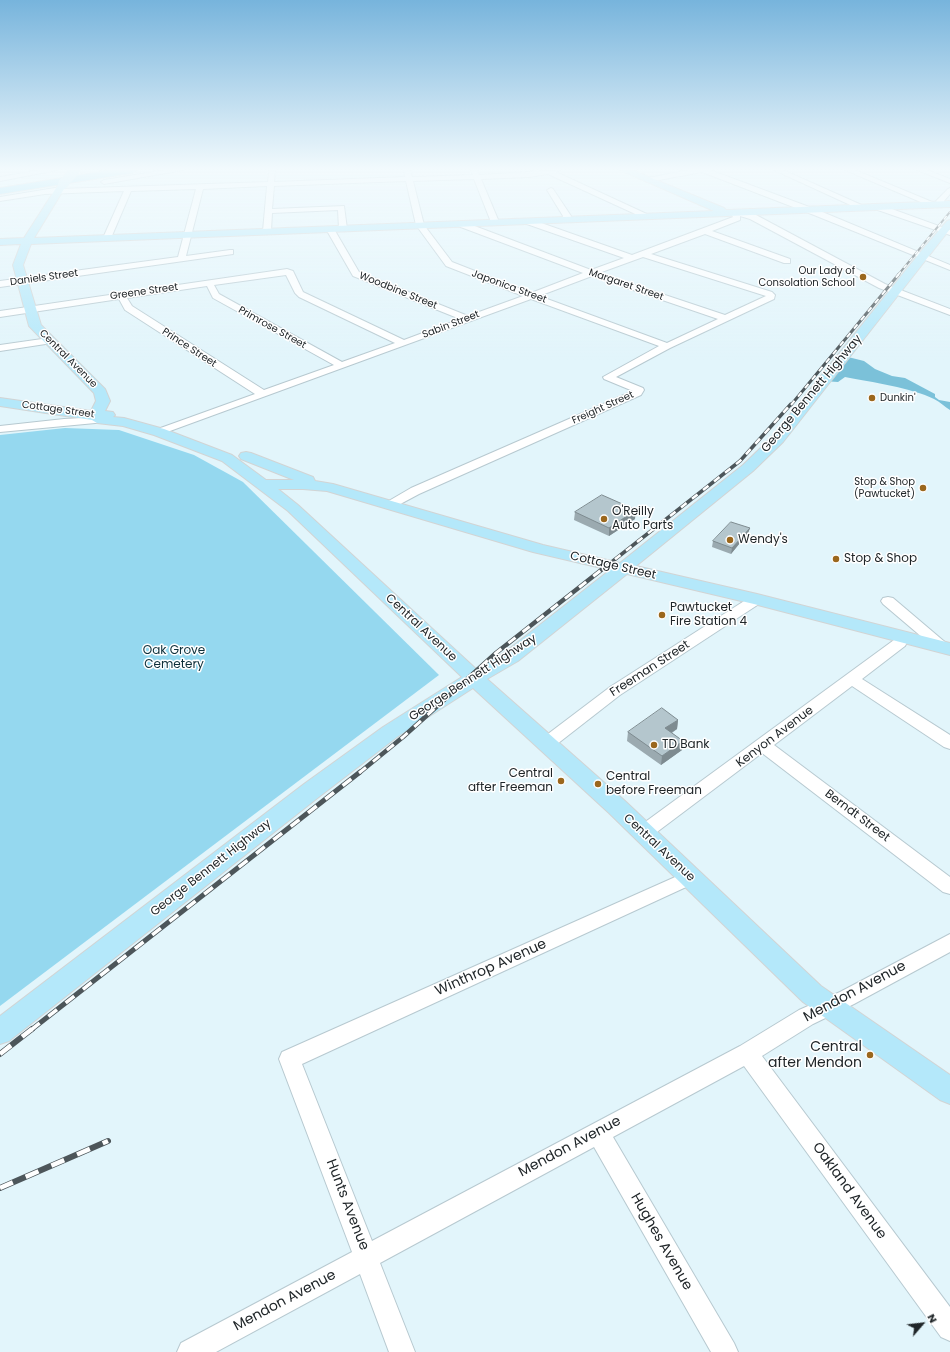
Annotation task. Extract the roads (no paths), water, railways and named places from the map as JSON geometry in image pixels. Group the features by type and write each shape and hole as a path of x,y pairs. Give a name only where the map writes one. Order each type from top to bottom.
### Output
{"main road":[{"name":"Central Avenue","path":"33,233 18,261 35,326 100,392 103,401 99,418 130,424 159,432 227,458 270,485"},
{"path":"0,242 238,233"},
{"name":"George Bennett Highway","path":"0,1032 312,790 390,732 474,678 511,657 623,569 762,455 798,414 921,257 944,233"},
{"path":"100,392 118,406 140,418"},
{"name":"Cottage Street","path":"0,402 99,418 109,415 140,418"},
{"name":"Central Avenue","path":"140,418 174,426 223,444 246,456 270,485 293,508 474,678 691,877 786,970 828,1006 950,1091"},
{"path":"246,456 328,487"},
{"name":"Cottage Street","path":"270,485 302,484 328,487 539,549 757,599 945,648"}],"street":[{"path":"107,238 109,233"},
{"name":"Woodbine Street","path":"332,233 356,274 467,319"},
{"name":"Japonica Street","path":"426,233 449,264 459,269 667,346"},
{"name":"Margaret Street","path":"484,233 592,274 726,318"},
{"path":"561,233 631,258"},
{"name":"Sabin Street","path":"159,432 592,274 697,233"},
{"path":"713,233 787,261"},
{"path":"783,233 882,286 950,312"},
{"path":"864,233 950,268"},
{"path":"181,259 187,235"},
{"name":"Daniels Street","path":"0,284 230,252"},
{"name":"Freight Street","path":"391,505 415,491 637,393 639,390 634,387 608,376 667,346 771,297 771,295 643,254"},
{"name":"Greene Street","path":"0,314 288,272 290,273 299,293 302,295 402,344"},
{"name":"Primrose Street","path":"209,283 216,296 342,366"},
{"name":"Prince Street","path":"122,296 128,308 263,394"},
{"path":"0,348 49,341"},
{"path":"0,429 99,418"},
{"name":"Freeman Street","path":"546,744 615,691 757,599"},
{"path":"888,601 945,648"},
{"name":"Kenyon Avenue","path":"643,833 900,643 903,637"},
{"path":"852,679 950,743"},
{"name":"Berndt Street","path":"763,745 950,887"},
{"name":"Winthrop Avenue","path":"290,1059 691,877"},
{"name":"Mendon Avenue","path":"190,1352 747,1053 806,1017 847,998 950,942"},
{"name":"Oakland Avenue","path":"747,1053 950,1328"},
{"name":"Hunts Avenue","path":"290,1059 367,1257 402,1352"},
{"name":"Hughes Avenue","path":"598,1132 724,1352"}],"railway":[{"path":"898,275 933,233"},
{"path":"791,405 899,274"},
{"path":"604,568 740,461 791,404"},
{"path":"359,773 403,737 496,653 605,567"},
{"path":"31,1030 360,772"},
{"path":"0,1054 32,1029"},
{"path":"0,1188 108,1141"}],"place":[{"name":"Our Lady of Consolation School","path":"863,277"},
{"name":"Dunkin'","path":"872,398"},
{"name":"Stop & Shop (Pawtucket)","path":"923,488"},
{"name":"O'Reilly Auto Parts","path":"604,519"},
{"name":"Wendy's","path":"730,540"},
{"name":"Stop & Shop","path":"836,559"},
{"name":"Pawtucket Fire Station 4","path":"662,615"},
{"name":"TD Bank","path":"654,745"},
{"name":"Central after Freeman","path":"561,781"},
{"name":"Central before Freeman","path":"598,784"},
{"name":"Central after Mendon","path":"870,1055"}],"park label":[{"name":"Oak Grove Cemetery","path":"174,658"}]}
